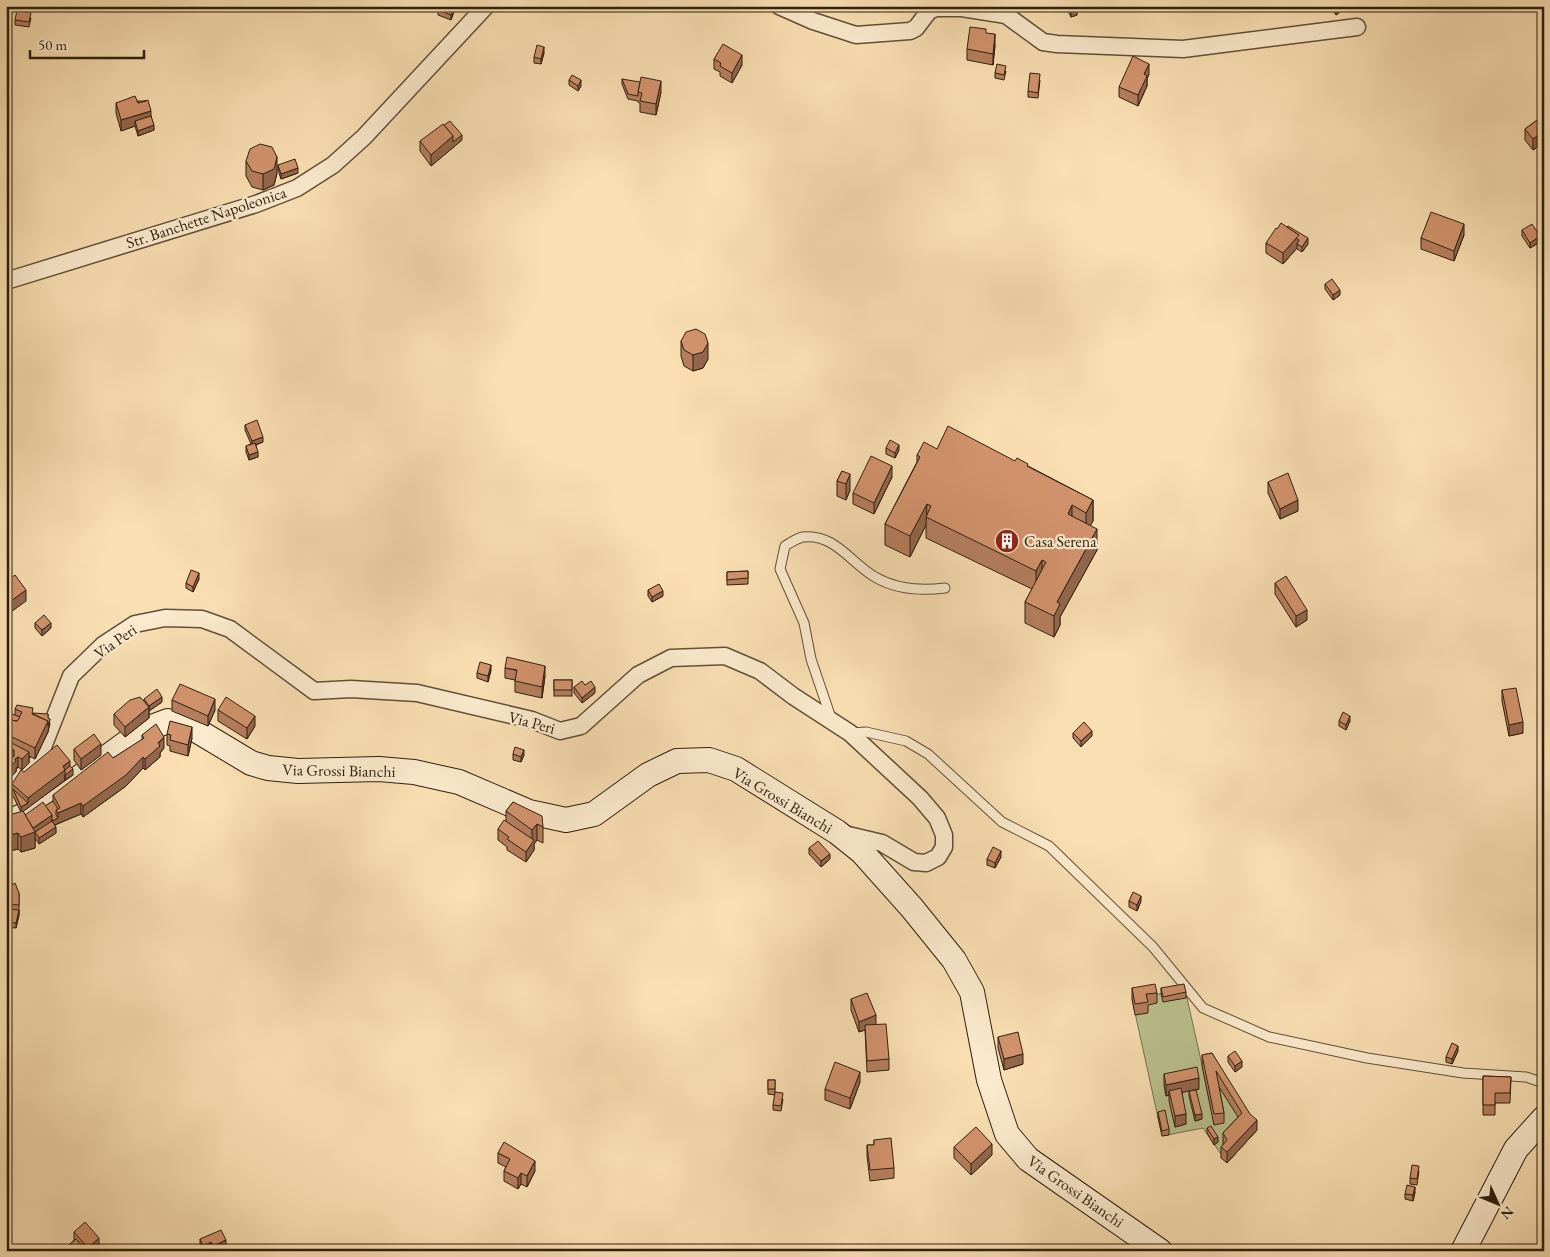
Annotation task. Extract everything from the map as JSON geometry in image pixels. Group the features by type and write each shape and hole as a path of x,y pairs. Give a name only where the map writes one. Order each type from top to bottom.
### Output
{"main road":[{"name":"Via Grossi Bianchi","path":"6,821 14,820 38,808 144,730 168,722 190,727 251,763 268,768 298,771 379,768 414,772 459,782 529,812 566,820 594,814 648,775 677,761 709,760 736,769 837,832 862,852 912,908 954,960 972,992 989,1080 1007,1134 1028,1159 1160,1251"},
{"path":"1463,1251 1516,1149 1544,1118"}],"street":[{"name":"Str. Banchette Napoleonica","path":"6,280 256,204 297,188 333,165 364,137 486,6"},
{"path":"779,6 813,21 856,35 910,31 916,28 930,11 936,8 962,8 1006,15 1043,42 1183,49 1357,27"},
{"name":"Via Peri","path":"6,786 36,761 71,676 103,645 135,624 165,618 202,619 230,629 314,691 351,689 417,693 532,720 560,731 581,726 638,675 671,658 725,656 760,671 793,696 850,733 920,798 937,818 944,835 944,847 938,857 926,863 914,862 882,843 837,832"}],"lane":[{"path":"832,721 812,659 804,623 780,569 786,546 802,537 828,540 874,577 896,586 920,591 946,588"},
{"path":"850,733 866,732 906,741 928,754 1002,822 1049,846 1154,946 1203,1008 1269,1038 1367,1058 1463,1073 1526,1077 1544,1083"}],"green space":[{"path":"1185,989 1202,1065 1257,1130 1227,1163 1203,1128 1162,1136 1132,999"}],"building":[{"path":"439,6 454,6 451,15 438,10"},
{"path":"1069,6 1076,6 1077,9 1071,12"},
{"path":"17,10 31,13 29,22 15,20"},
{"path":"970,27 986,29 986,33 995,34 993,54 967,49"},
{"path":"723,44 742,55 732,73 720,66 721,63 714,59"},
{"path":"537,45 544,47 541,59 534,57"},
{"path":"1133,56 1149,64 1144,74 1147,76 1138,95 1119,87"},
{"path":"997,64 1006,66 1004,75 995,73"},
{"path":"1030,73 1040,74 1038,93 1028,91"},
{"path":"572,75 581,80 578,86 569,80"},
{"path":"641,77 661,81 656,104 640,101 642,93 638,92"},
{"path":"622,79 640,82 638,96 628,94"},
{"path":"135,96 138,103 148,100 151,111 121,120 116,103"},
{"path":"1544,115 1544,131 1533,139 1525,129"},
{"path":"151,116 154,125 138,131 135,121"},
{"path":"450,121 462,135 453,142 453,136 444,125"},
{"path":"443,124 453,136 431,155 420,141"},
{"path":"260,144 272,147 277,157 274,169 263,174 252,171 246,161 250,149"},
{"path":"295,159 298,168 281,174 278,165"},
{"path":"1431,212 1464,224 1454,251 1421,238"},
{"path":"1281,223 1299,235 1283,253 1266,243"},
{"path":"1532,224 1540,236 1530,243 1522,230"},
{"path":"1288,226 1308,238 1302,247 1297,244 1299,240 1296,238 1299,235"},
{"path":"1332,279 1340,290 1333,295 1325,284"},
{"path":"696,329 705,334 708,343 703,352 693,355 684,350 681,341 686,332"},
{"path":"257,420 263,437 252,441 245,425"},
{"name":"Casa Serena","path":"948,426 1015,461 1017,458 1028,464 1027,466 1093,500 1086,513 1072,505 1068,514 1097,529 1057,602 1060,604 1054,616 1025,602 1046,562 1042,560 1036,571 926,517 931,506 927,504 910,536 885,524 920,457 917,455 924,442 937,449"},
{"path":"890,440 899,445 895,453 886,448"},
{"path":"255,443 258,452 249,455 246,446"},
{"path":"871,456 892,466 874,503 853,493"},
{"path":"842,471 850,474 846,484 837,481"},
{"path":"1288,473 1298,500 1280,509 1268,482"},
{"path":"191,570 199,573 193,587 186,583"},
{"path":"748,571 748,578 727,580 727,572"},
{"path":"6,575 10,579 15,575 26,590 7,604"},
{"path":"1286,576 1307,610 1296,616 1275,583"},
{"path":"659,584 663,591 652,597 648,590"},
{"path":"44,615 51,623 42,630 35,623"},
{"path":"507,657 545,666 542,687 515,681 517,670 505,668"},
{"path":"480,662 491,665 488,676 477,673"},
{"path":"554,680 572,680 572,690 554,690"},
{"path":"582,681 585,685 591,681 595,687 582,698 574,687"},
{"path":"180,684 215,699 208,716 172,700"},
{"path":"1516,688 1523,722 1509,725 1502,690"},
{"path":"157,689 162,697 149,706 144,699"},
{"path":"140,697 149,707 125,727 114,714 130,700"},
{"path":"226,697 255,716 247,728 218,710"},
{"path":"17,705 33,708 32,714 48,721 35,748 6,734 6,726 11,720 17,721 22,712 15,709"},
{"path":"1343,712 1350,716 1346,725 1339,721"},
{"path":"6,713 20,717 17,721 11,720 6,726"},
{"path":"33,713 48,714 50,719 48,726 48,721"},
{"path":"170,721 192,727 188,745 170,740 171,735 167,734"},
{"path":"1084,722 1092,731 1081,741 1073,733"},
{"path":"156,724 164,737 158,743 160,746 145,759 143,757 126,775 83,806 81,803 58,813 56,810 60,808 53,795 108,752 113,758 144,738 142,735"},
{"path":"94,734 101,744 81,759 74,749"},
{"path":"6,740 29,752 22,759 18,757 15,759 16,761 6,771 6,760 8,761 14,756 14,750 6,744"},
{"path":"6,744 14,750 8,756 6,755"},
{"path":"57,745 70,761 63,766 65,770 28,798 12,784 21,770 24,772"},
{"path":"515,747 524,750 521,757 513,754"},
{"path":"70,766 73,769 65,775 65,770"},
{"path":"13,789 28,803 21,807"},
{"path":"53,801 58,809 56,810 56,815 58,818 52,821 52,815 45,806"},
{"path":"43,802 52,815 33,828 25,815"},
{"path":"513,802 542,816 543,827 537,824 532,830 506,811"},
{"path":"23,811 35,832 21,837 18,833 6,836 6,816"},
{"path":"504,820 534,840 526,852 507,839 509,837 498,829"},
{"path":"52,821 56,827 39,838 35,832"},
{"path":"818,841 830,854 821,861 809,848"},
{"path":"993,847 1001,851 995,863 987,859"},
{"path":"6,874 13,885 6,889"},
{"path":"15,883 19,893 19,905 6,904 6,889"},
{"path":"1133,892 1141,896 1137,905 1129,901"},
{"path":"6,909 19,910 16,923 6,922"},
{"path":"1155,984 1157,993 1146,994 1148,1002 1135,1004 1132,988"},
{"path":"1184,984 1186,992 1163,997 1161,988"},
{"path":"867,993 876,1015 859,1022 851,999"},
{"path":"886,1024 889,1059 867,1061 865,1025"},
{"path":"1018,1032 1023,1054 1004,1059 998,1037"},
{"path":"1452,1043 1458,1046 1452,1059 1446,1057"},
{"path":"1235,1051 1242,1061 1235,1066 1228,1056"},
{"path":"1212,1053 1250,1114 1257,1120 1227,1152 1221,1147 1227,1140 1223,1133 1242,1113 1216,1071 1224,1113 1214,1114 1202,1055"},
{"path":"835,1062 860,1072 850,1098 825,1089"},
{"path":"1197,1067 1199,1078 1166,1085 1164,1074"},
{"path":"1483,1076 1511,1077 1510,1093 1495,1093 1495,1105 1483,1105"},
{"path":"768,1080 775,1080 775,1089 768,1089"},
{"path":"1181,1088 1186,1114 1175,1116 1169,1091"},
{"path":"1196,1090 1202,1114 1195,1115 1189,1091"},
{"path":"775,1092 783,1093 781,1106 773,1105"},
{"path":"1165,1110 1169,1129 1162,1131 1158,1112"},
{"path":"1211,1126 1218,1137 1214,1139 1207,1128"},
{"path":"976,1127 992,1144 971,1164 954,1147"},
{"path":"891,1138 894,1168 870,1170 867,1145 874,1145 874,1140"},
{"path":"504,1142 535,1161 527,1176 521,1173 518,1178 504,1171 510,1159 498,1153"},
{"path":"1412,1165 1419,1166 1417,1179 1410,1178"},
{"path":"1407,1185 1415,1187 1413,1195 1405,1194"},
{"path":"85,1222 99,1238 88,1248 74,1232"},
{"path":"221,1230 226,1240 213,1246 211,1242 203,1246 200,1239"},
{"path":"76,1239 86,1251 72,1251 68,1246"},
{"path":"331,1247 334,1251 326,1251"}],"place":[{"name":"Casa Serena","path":"1007,541"}]}
